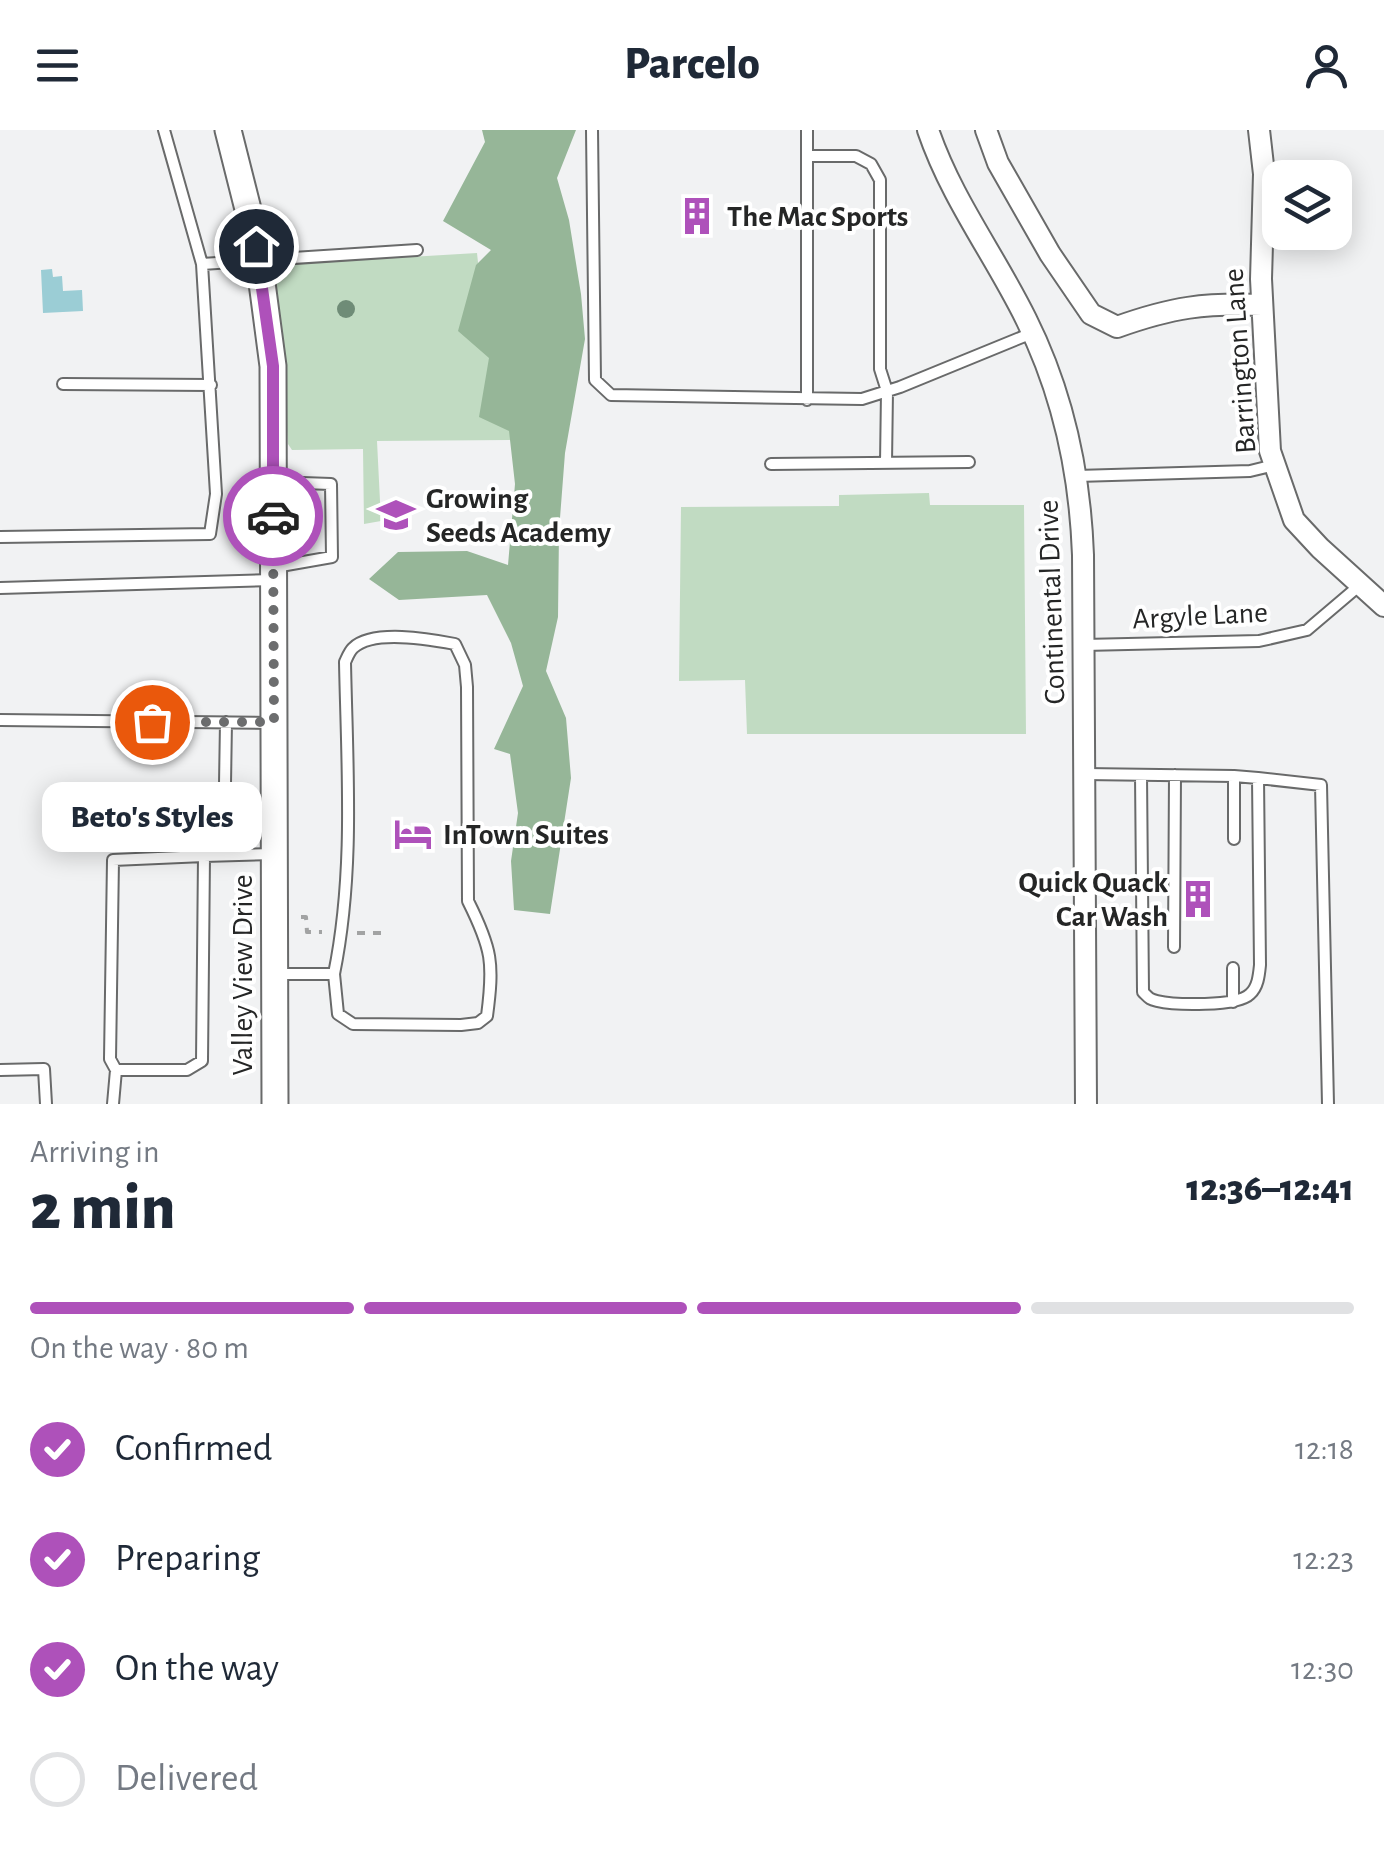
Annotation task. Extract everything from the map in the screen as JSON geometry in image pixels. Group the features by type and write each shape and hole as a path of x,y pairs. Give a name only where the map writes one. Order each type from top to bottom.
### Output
{"street":[{"name":"Valley View Drive","path":"228,130 259,260 273,366 275,1104"},
{"name":"Continental Drive","path":"928,130 957,199 1032,333 1056,396 1076,476 1083,541 1086,1104"},
{"path":"986,130 998,163 1050,254 1091,314 1117,327 1184,306 1262,305"},
{"name":"Barrington Lane","path":"1260,130 1264,174 1262,305 1270,450 1294,520 1384,606"}],"lane":[{"path":"0,537 210,534 216,494 202,264 164,130"},
{"path":"592,130 595,380 612,396 862,399 1032,333"},
{"path":"807,130 807,400"},
{"path":"807,156 856,156 872,164 880,180 880,369 887,391 886,463"},
{"path":"202,264 417,250"},
{"path":"63,384 211,385"},
{"path":"770,464 970,462"},
{"path":"1076,476 1250,472 1275,466"},
{"path":"0,588 273,573 332,556 331,484 273,482"},
{"name":"Argyle Lane","path":"1084,644 1260,641 1307,630 1361,585"},
{"path":"376,637 455,644 465,665 467,687 468,901 492,957 487,1016 478,1023 353,1024 338,1014 334,974 349,853 345,662 353,648 376,637"},
{"path":"0,720 274,722"},
{"path":"225,784 226,722"},
{"path":"1085,774 1234,776 1321,784 1328,1104"},
{"path":"1142,775 1143,992 1158,1001 1233,1002 1249,996 1257,983 1258,778"},
{"path":"1174,946 1175,776"},
{"path":"1234,776 1234,839"},
{"path":"113,1104 113,860 274,854"},
{"path":"116,1070 186,1070 202,1061 204,856"},
{"path":"1233,1002 1234,968"},
{"path":"275,974 334,974"},
{"path":"0,1070 61,1068"},
{"path":"44,1070 46,1104"}],"green space":[{"path":"482,130 576,130 557,178 569,220 585,339 565,453 558,617 546,671 566,718 571,778 550,914 514,910 511,861 518,813 510,754 494,749 523,686 511,643 487,595 399,600 369,579 398,552 467,551 508,565 515,484 509,431 479,417 489,358 458,331 476,265 491,250 443,221 485,142"},
{"path":"477,253 483,309 515,440 377,441 381,521 364,524 363,449 292,450 288,444 275,265"},
{"path":"929,493 930,505 1024,505 1026,734 747,734 745,680 679,681 681,507 839,506 839,495"}],"water":[{"path":"52,269 53,277 62,276 63,291 82,290 83,311 43,313 41,270"}],"way so far":[{"path":"152,722 274,722 273,516"}],"place":[{"name":"The Mac Sports","path":"697,216"},
{"name":"Growing Seeds Academy","path":"396,515"},
{"name":"Beto's Styles","path":"152,722"},
{"name":"InTown Suites","path":"413,834"},
{"name":"Quick Quack Car Wash","path":"1198,899"}],"route":[{"path":"256,246 273,366 273,516"}]}
